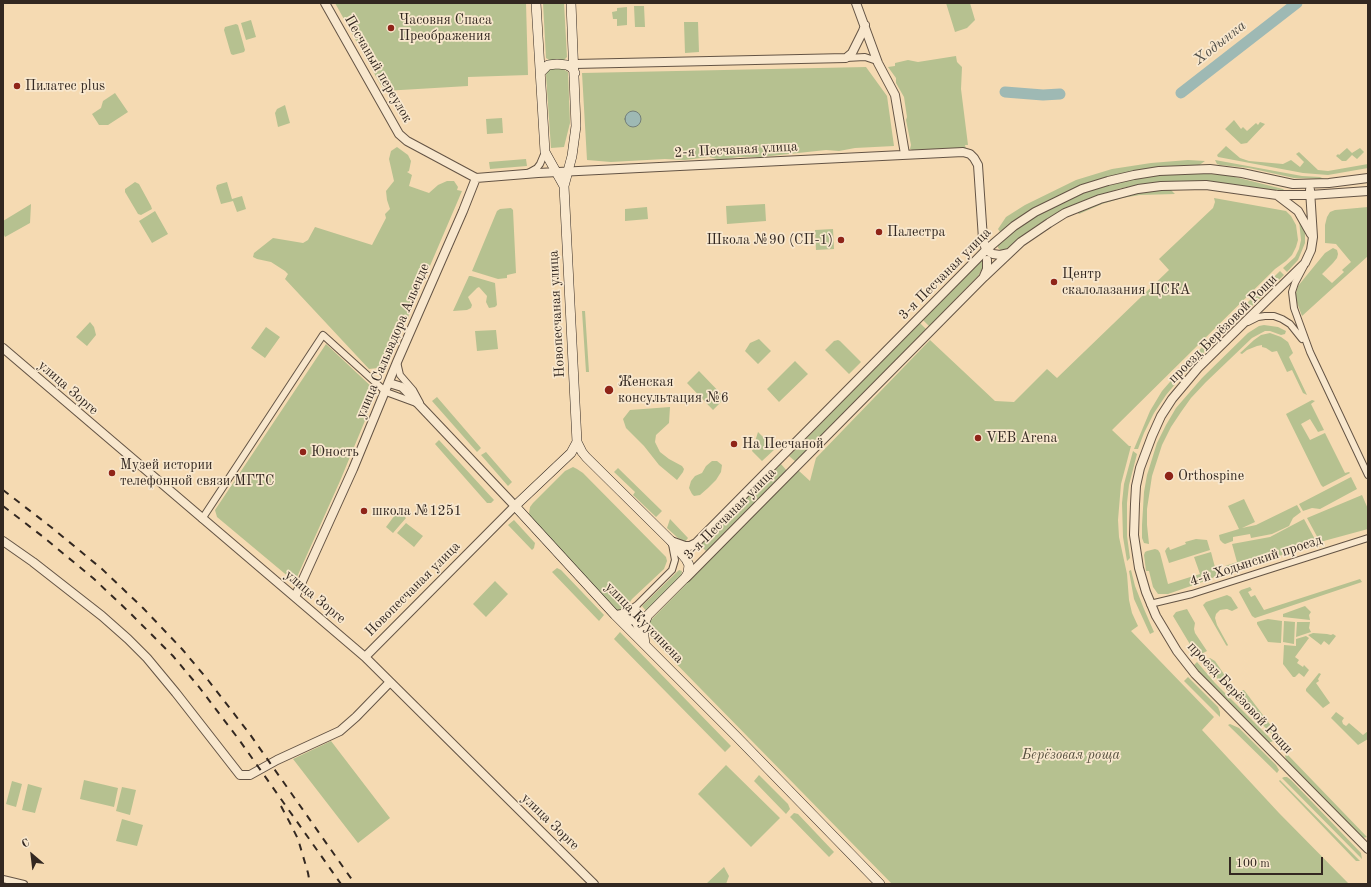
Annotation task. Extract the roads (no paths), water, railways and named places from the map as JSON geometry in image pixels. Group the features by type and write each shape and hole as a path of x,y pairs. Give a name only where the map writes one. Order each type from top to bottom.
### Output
{"main road":[{"path":"536,3 545,152"},
{"path":"571,3 575,74"},
{"path":"541,72 548,65 567,64 572,68 575,74"},
{"name":"Новопесчаная улица","path":"575,74 576,126 572,156 564,186 577,442"},
{"name":"Новопесчаная улица","path":"545,152 564,186"},
{"path":"515,506 566,458 574,449 577,442"},
{"path":"577,442 582,452 592,463 683,554 688,563 688,573 685,578 648,615 641,619 629,620 615,614"},
{"path":"566,458 578,456 592,463"},
{"name":"улица Куусинена","path":"515,506 615,614 880,884"},
{"path":"645,644 643,629 648,615"}],"street":[{"name":"Песчаный переулок","path":"325,3 399,134 407,141 476,178"},
{"path":"856,3 877,60 895,95 905,154"},
{"path":"846,58 852,53 865,25"},
{"path":"574,64 865,57 877,60"},
{"path":"526,174 533,171 540,164 545,152"},
{"name":"2-я Песчаная улица","path":"567,172 963,152 970,154 978,165 982,226"},
{"name":"3-я Песчаная улица","path":"671,542 685,546 690,546 696,543 986,250 1006,232 1035,212 1082,189 1108,181 1159,171 1210,169 1242,173 1292,184 1310,184 1368,178"},
{"path":"476,178 567,172"},
{"name":"улица Сальвадора Альенде","path":"295,597 353,469 386,392 397,362 463,212 476,178"},
{"name":"проезд Берёзовой Рощи","path":"1310,184 1313,237 1311,250 1305,263 1198,368 1172,399 1161,416 1145,453 1136,486 1134,520 1136,553 1150,604 1169,640 1180,656 1368,849"},
{"name":"3-я Песчаная улица","path":"685,578 1009,253 1032,233 1065,214 1100,199 1138,189 1161,186 1206,185 1277,195 1310,195 1368,191"},
{"path":"1277,195 1298,211 1313,237"},
{"path":"982,226 992,237 1006,232"},
{"path":"982,226 987,260 987,269 984,277"},
{"path":"986,250 993,254 1000,255 1009,253"},
{"path":"1305,263 1295,283 1292,292 1292,300 1309,349 1368,475"},
{"path":"1244,324 1258,317 1265,316 1274,316 1282,319 1290,324 1309,349"},
{"path":"202,519 323,335 386,392 421,405"},
{"name":"улица Зорге","path":"3,348 365,657 594,884"},
{"path":"397,362 400,375 413,390 421,405"},
{"name":"улица Куусинена","path":"389,383 402,387 421,405 515,506"},
{"name":"Новопесчаная улица","path":"365,657 515,506"},
{"name":"4-й Ходынский проезд","path":"1150,604 1192,594 1368,538"},
{"path":"3,541 45,571 102,616 128,639 147,658 176,693 240,775 250,775 277,760 340,731 390,682"},
{"path":"615,614 627,612 637,605 672,570 675,560 671,542"},
{"path":"637,605 634,620 645,644"},
{"path":"3,879 24,884"}],"water":[{"path":"630,111 636,111 641,116 639,125 636,127 630,127 625,122 625,116"}],"waterway":[{"name":"Ходынка","path":"1181,93 1297,3"},
{"name":"Ходынка","path":"1005,92 1043,95 1060,94"}],"railway":[{"path":"3,490 102,569 143,608 182,649 249,733 355,884"},
{"path":"3,506 93,578 173,656 199,687 240,741 341,884"},
{"path":"281,806 298,839 310,884"}],"place":[{"name":"Часовня Спаса Преображения","path":"391,28"},
{"name":"Пилатес plus","path":"17,86"},
{"name":"Палестра","path":"879,232"},
{"name":"Школа №90 (СП-1)","path":"841,240"},
{"name":"Центр скалолазания ЦСКА","path":"1054,282"},
{"name":"Женская консультация №6","path":"609,390"},
{"name":"VEB Arena","path":"978,438"},
{"name":"На Песчаной","path":"734,444"},
{"name":"Юность","path":"303,452"},
{"name":"Музей истории телефонной связи МГТС","path":"112,473"},
{"name":"Orthospine","path":"1169,476"},
{"name":"школа №1251","path":"364,511"}],"park label":[{"name":"Берёзовая роща","path":"1071,755"}]}
